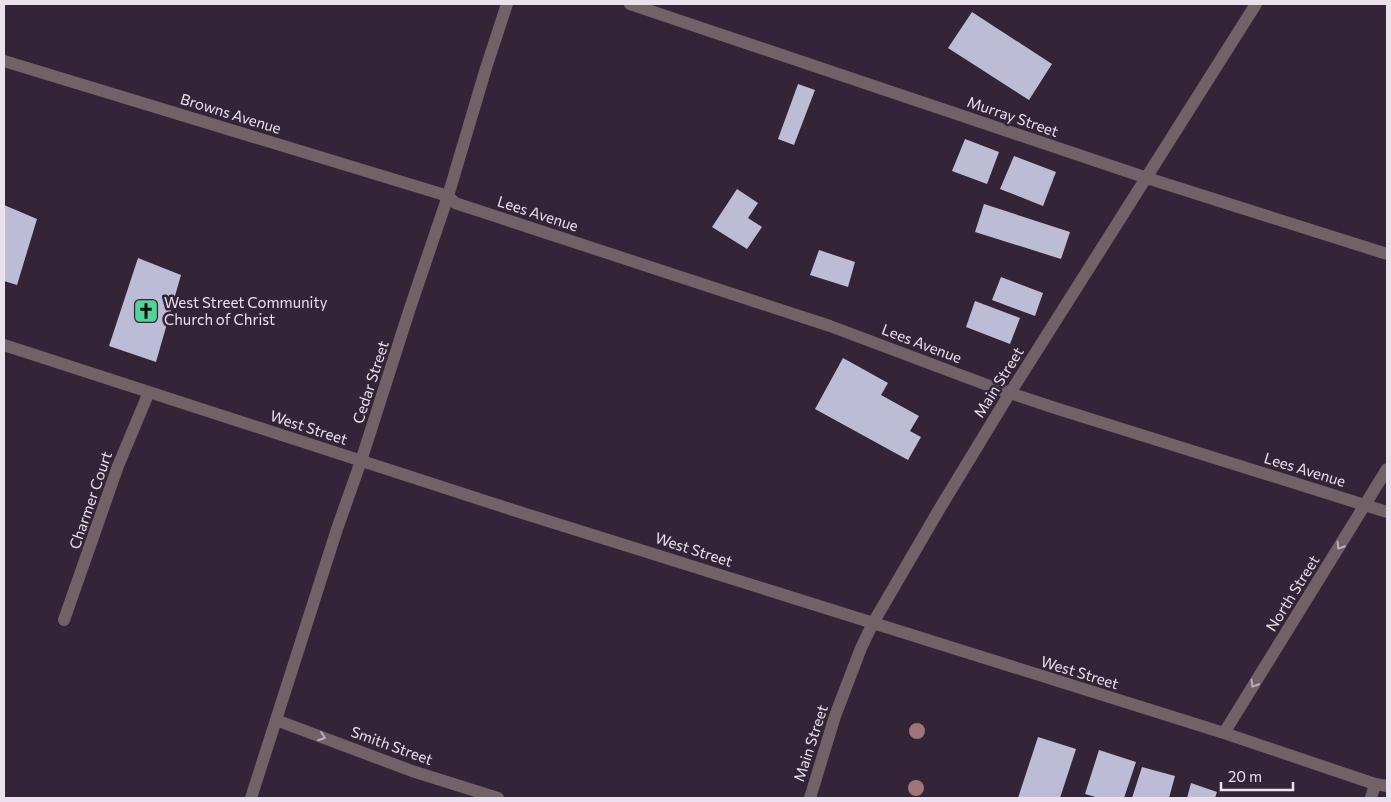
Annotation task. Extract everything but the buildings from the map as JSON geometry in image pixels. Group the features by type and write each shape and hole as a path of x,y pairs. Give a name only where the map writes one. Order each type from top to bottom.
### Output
{"street":[{"name":"Cedar Street","path":"251,798 337,529 448,196 507,4"},
{"name":"Murray Street","path":"630,4 1147,178 1387,254"},
{"name":"Main Street","path":"810,798 835,716 872,623 1010,393 1256,4"},
{"name":"Browns Avenue","path":"4,61 448,196"},
{"name":"Lees Avenue","path":"448,196 455,203 830,326 1010,393 1387,512"},
{"name":"West Street","path":"4,345 361,461 1381,785"},
{"name":"Charmer Court","path":"64,620 118,466 150,392"},
{"name":"North Street","path":"1224,734 1387,469"},
{"name":"Smith Street","path":"276,720 412,771 498,798"},
{"path":"1371,798 1381,785"}],"place":[{"name":"West Street Community Church of Christ","path":"146,311"}]}
